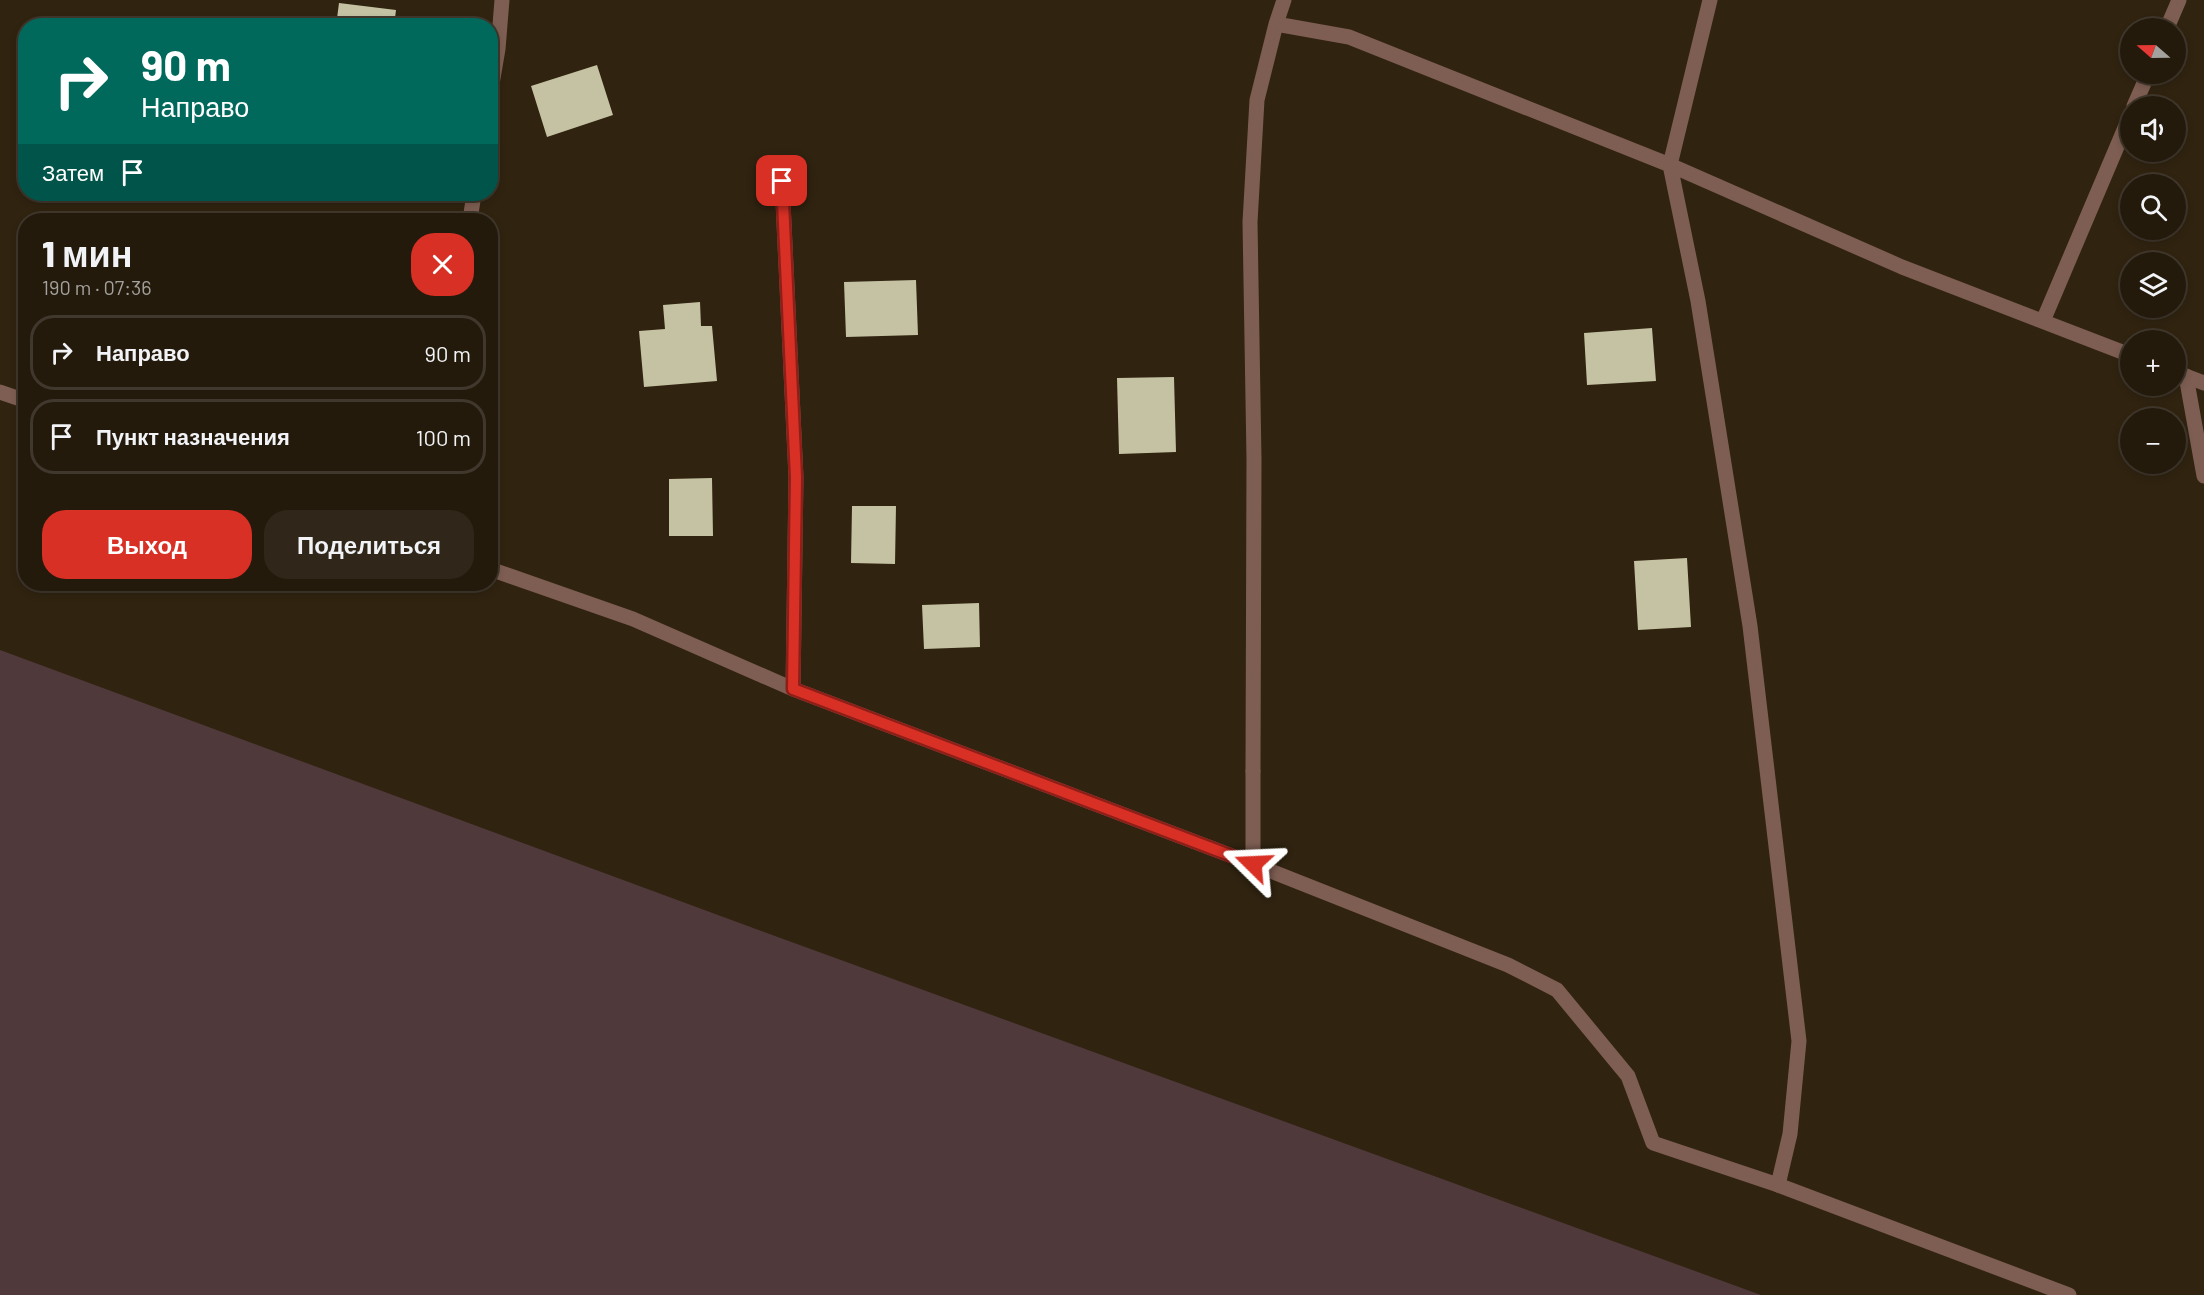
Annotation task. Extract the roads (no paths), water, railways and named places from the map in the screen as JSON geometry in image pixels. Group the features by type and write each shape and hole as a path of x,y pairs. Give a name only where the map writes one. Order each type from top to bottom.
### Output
{"street":[{"path":"498,49 502,0"},
{"path":"1253,864 1254,459 1251,222 1257,100 1284,0"},
{"path":"1710,0 1670,165 1698,302 1750,626 1799,1041 1790,1134 1778,1185"},
{"path":"2171,18 2179,0"},
{"path":"1276,24 1349,38 1670,165 1902,267 2120,350"},
{"path":"2043,321 2120,140"},
{"path":"782,181 796,477 793,689"},
{"path":"2186,376 2204,383"},
{"path":"0,392 18,398"},
{"path":"2185,396 2204,476"},
{"path":"498,572 633,620 793,689 1508,964 1557,990 1628,1076 1653,1143 1778,1185 2069,1295"}]}
